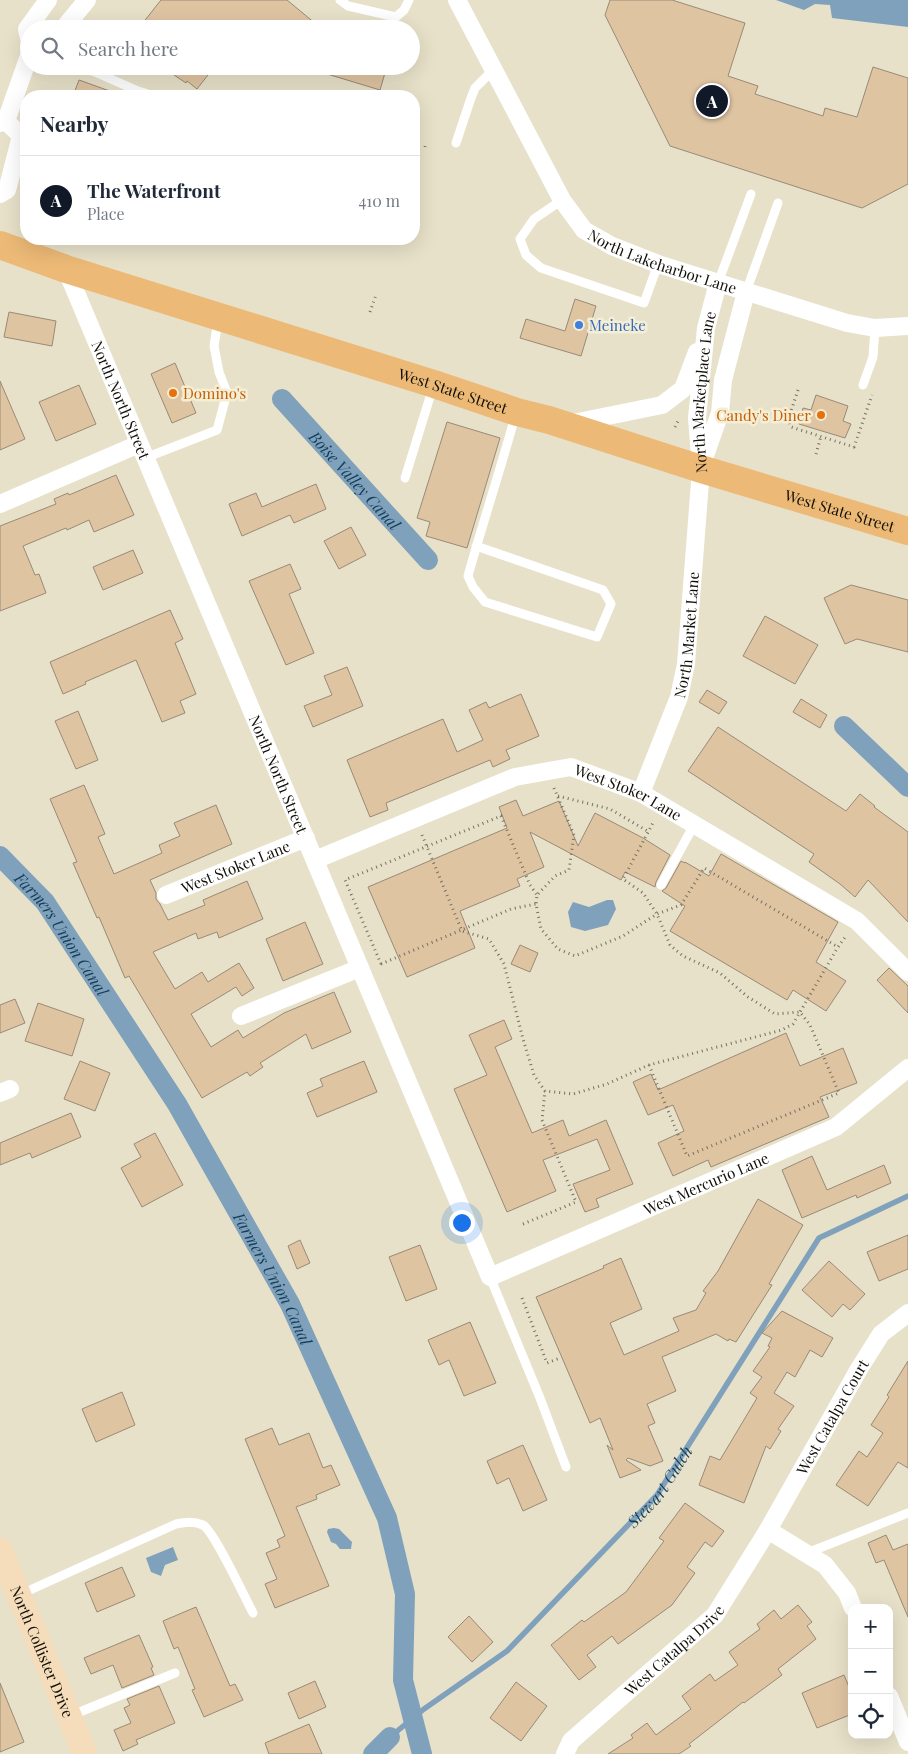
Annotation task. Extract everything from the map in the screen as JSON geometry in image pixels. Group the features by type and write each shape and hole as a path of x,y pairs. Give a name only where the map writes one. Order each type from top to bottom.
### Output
{"main road":[{"name":"West State Street","path":"0,245 66,269 434,384 516,412 908,531"}],"street":[{"path":"34,20 48,0"},
{"path":"70,20 87,0"},
{"name":"North Lakeharbor Lane","path":"457,0 562,200 584,230 612,246 658,264 847,323 875,328 908,326"},
{"path":"20,135 3,122 22,75"},
{"path":"0,194 7,190 20,140"},
{"name":"North North Street","path":"66,269 490,1277"},
{"name":"North Marketplace Lane","path":"700,469 697,418 706,328 718,284"},
{"name":"North Marketplace Lane","path":"700,469 720,413 723,380 746,292"},
{"path":"563,425 662,405 673,398 683,389 706,328"},
{"path":"0,504 142,451"},
{"name":"North Market Lane","path":"641,793 679,697 686,664 700,469"},
{"name":"West Stoker Lane","path":"315,860 515,777 553,769 571,768 641,793 858,921 908,972"},
{"name":"West Stoker Lane","path":"166,895 306,838"},
{"path":"241,1016 360,968"},
{"name":"West Mercurio Lane","path":"490,1277 836,1127 908,1068"},
{"name":"West Catalpa Court","path":"768,1530 858,1369 881,1334 908,1312"},
{"path":"768,1530 825,1565 847,1593 851,1604"},
{"name":"West Catalpa Drive","path":"565,1754 571,1741 715,1615 768,1530"},
{"name":"North Collister Drive","path":"0,1550 86,1754"},
{"path":"893,1706 908,1742"}],"lane":[{"path":"340,0 348,6 396,17 404,10 409,0"},
{"path":"456,143 475,88 493,70"},
{"path":"102,75 136,90"},
{"path":"718,284 752,194"},
{"path":"562,200 534,219 520,239 526,255 541,268 644,304 658,264"},
{"path":"746,292 778,203"},
{"path":"142,451 216,430 227,393 219,372 214,346 219,317"},
{"path":"863,385 874,357 875,328"},
{"path":"405,478 434,384"},
{"path":"476,546 603,590 611,604 597,637 485,602 473,587 468,576 476,546 516,412"},
{"path":"661,885 694,825"},
{"path":"490,1277 566,1467"},
{"path":"806,1553 908,1513"},
{"path":"19,1595 176,1524 190,1521 205,1526 253,1613"},
{"path":"70,1716 175,1673"}],"path":[{"path":"370,312 376,295"},
{"path":"798,390 788,420 791,427 854,447 873,392"},
{"path":"816,454 821,436"},
{"path":"554,784 557,796 574,835 568,870 556,876 537,895 536,904 541,929 558,949 575,956 623,936 657,914 681,905 704,868 838,947"},
{"path":"557,796 610,809 649,832"},
{"path":"381,964 345,880 501,816 530,885 537,895"},
{"path":"415,818 462,931"},
{"path":"661,826 654,821 624,879 643,893 657,914 670,945 683,956 720,973 748,997 775,1014 800,1012"},
{"path":"360,968 381,964 511,910 536,904"},
{"path":"545,1091 573,1094 607,1084 649,1064 782,1030 793,1024 838,947 858,921"},
{"path":"462,931 489,939 504,964 534,1075 545,1091 542,1120 576,1202 523,1224"},
{"path":"649,1064 687,1156 838,1093 810,1025 800,1012"},
{"path":"522,1298 548,1363 560,1358"}],"water":[{"path":"776,0 908,0 908,27 832,18 830,5 815,4 804,10"},
{"path":"607,900 613,900 616,909 608,925 585,931 571,927 568,912 573,902 589,907"},
{"path":"328,1529 339,1529 352,1542 351,1549 340,1549 331,1542 327,1532"},
{"path":"173,1547 178,1560 165,1565 161,1576 151,1572 146,1558"}],"building":[{"path":"161,0 287,0 311,20 145,20"},
{"path":"610,0 672,0 745,23 728,76 758,86 755,94 823,116 825,108 857,117 873,67 908,78 908,184 862,208 670,146 605,15"},
{"path":"174,75 208,75 197,89 187,81 186,83"},
{"path":"330,75 384,75 380,90"},
{"path":"79,80 107,90 75,90"},
{"name":"Meineke","path":"575,299 596,306 581,356 520,338 526,319 565,331"},
{"path":"9,312 56,321 52,346 4,337"},
{"name":"Domino's","path":"175,363 196,413 172,423 151,374"},
{"path":"0,381 25,439 0,450"},
{"path":"79,385 96,424 56,441 39,402"},
{"name":"Candy's Diner","path":"816,395 848,406 843,421 851,424 845,438 799,424 803,408 811,410"},
{"path":"447,422 500,438 467,548 426,536 430,522 417,518"},
{"path":"116,475 134,515 94,532 89,520 23,546 35,575 39,574 46,593 0,611 0,526 56,504 54,499 68,493 69,495"},
{"path":"316,484 326,509 294,523 290,515 242,536 229,504 256,493 262,507"},
{"path":"351,527 366,555 339,569 324,541"},
{"path":"133,550 143,573 103,590 93,567"},
{"path":"290,564 301,589 289,594 314,653 286,665 249,581"},
{"path":"851,585 908,600 908,652 857,639 845,644 824,598"},
{"path":"170,610 183,639 175,643 196,694 180,701 185,713 162,722 136,660 85,682 86,684 63,694 50,662"},
{"path":"765,616 818,645 795,684 743,656"},
{"path":"347,667 363,706 313,727 304,706 332,695 324,676"},
{"path":"707,690 727,702 719,714 699,702"},
{"path":"521,694 539,736 506,750 510,759 493,767 490,760 386,803 388,810 370,817 347,760 443,719 457,752 483,740 469,710 486,702 489,708"},
{"path":"801,699 827,715 820,728 793,712"},
{"path":"78,711 98,760 76,769 55,721"},
{"path":"718,727 846,811 860,794 874,807 908,832 908,922 868,880 855,897 809,862 814,854 688,771"},
{"path":"84,785 105,834 98,837 114,874 162,853 159,845 180,836 174,823 216,805 232,844 150,880 156,893 156,899 168,920 205,905 203,900 247,881 263,919 219,938 217,932 198,939 196,933 153,952 175,989 202,972 208,982 239,963 254,988 242,996 236,987 191,1014 211,1047 238,1030 243,1038 284,1013 334,992 351,1032 312,1049 306,1034 260,1063 263,1067 250,1076 247,1072 202,1098 129,976 125,978 73,863 77,862 50,799"},
{"path":"516,800 523,816 559,801 578,846 595,813 643,838 670,855 655,887 625,872 621,880 530,832 544,867 517,879 520,886 460,911 475,948 407,977 368,887 507,828 499,807"},
{"path":"721,854 838,922 816,962 846,981 826,1011 793,990 787,1000 670,931 685,906 662,891 666,888 681,861 709,876"},
{"path":"305,922 323,964 283,981 266,939"},
{"path":"520,945 538,953 530,972 511,964"},
{"path":"889,968 908,986 908,1013 877,980"},
{"path":"15,999 25,1023 0,1033 0,1005"},
{"path":"38,1003 84,1019 72,1056 25,1041"},
{"path":"504,1020 512,1039 495,1047 532,1133 563,1120 569,1136 606,1120 633,1184 596,1199 599,1207 585,1212 573,1184 610,1170 597,1139 543,1160 556,1191 507,1212 454,1089 487,1075 469,1035"},
{"path":"786,1033 800,1066 843,1048 857,1083 820,1097 829,1117 711,1167 708,1160 673,1176 658,1143 684,1131 673,1105 648,1115 633,1082 651,1074 658,1090"},
{"path":"80,1061 110,1073 95,1111 64,1099"},
{"path":"364,1061 377,1092 317,1117 307,1093 323,1086 320,1079"},
{"path":"71,1113 81,1137 32,1158 30,1153 0,1165 0,1143"},
{"path":"155,1133 183,1185 142,1207 121,1168 141,1157 134,1144"},
{"path":"812,1156 827,1190 884,1165 891,1183 857,1198 856,1195 802,1218 782,1170"},
{"path":"758,1199 803,1225 769,1284 772,1285 736,1342 729,1339 728,1341 716,1334 662,1357 676,1391 647,1404 655,1423 648,1426 663,1461 650,1466 628,1458 626,1460 641,1470 620,1478 607,1445 613,1450 600,1418 590,1423 536,1297 604,1268 603,1266 621,1258 642,1309 610,1323 624,1355 679,1331 673,1318 696,1310 706,1293 703,1291 718,1271"},
{"path":"908,1235 908,1269 879,1281 867,1252"},
{"path":"300,1240 310,1263 297,1269 288,1246"},
{"path":"420,1245 437,1289 406,1301 389,1257"},
{"path":"829,1261 865,1294 850,1310 843,1304 832,1317 802,1290"},
{"path":"782,1311 833,1338 822,1357 810,1350 795,1377 787,1372 774,1393 794,1406 778,1429 781,1431 770,1449 766,1446 744,1503 699,1485 710,1456 720,1460 757,1398 750,1393 762,1377 753,1371 770,1347 768,1346 772,1338 762,1333"},
{"path":"470,1322 496,1383 464,1396 449,1360 439,1365 428,1340"},
{"path":"908,1361 908,1468 898,1462 868,1506 836,1485 859,1451 867,1457 883,1433 871,1425 889,1397 887,1395"},
{"path":"122,1392 135,1425 96,1442 82,1409"},
{"path":"272,1428 279,1445 309,1433 323,1468 331,1465 340,1485 316,1495 317,1499 296,1507 329,1586 275,1608 265,1584 277,1579 266,1553 280,1547 277,1540 285,1536 245,1439"},
{"path":"523,1445 547,1500 523,1511 509,1478 497,1484 487,1461"},
{"path":"685,1503 724,1531 712,1547 705,1542 687,1567 695,1573 672,1605 618,1644 612,1636 587,1655 596,1667 579,1680 551,1645 582,1620 584,1622 626,1592 664,1541 659,1538"},
{"path":"886,1535 893,1550 908,1544 908,1617 884,1560 876,1563 868,1543"},
{"path":"122,1567 135,1596 97,1612 85,1583"},
{"path":"798,1605 812,1622 807,1626 816,1639 778,1669 782,1675 743,1702 679,1754 608,1754 633,1738 631,1735 647,1723 656,1735 691,1709 682,1696 710,1674 715,1681 738,1665 729,1652 760,1629 757,1624 774,1610 781,1619"},
{"path":"196,1607 230,1686 235,1684 243,1700 204,1717 192,1690 195,1689 178,1647 174,1649 163,1621"},
{"path":"469,1616 493,1642 472,1662 448,1637"},
{"path":"139,1635 153,1667 151,1668 154,1675 122,1688 113,1665 91,1674 84,1658"},
{"path":"844,1675 848,1684 848,1716 817,1728 802,1693"},
{"path":"315,1681 326,1707 299,1719 288,1693"},
{"path":"516,1682 547,1706 521,1741 490,1718"},
{"path":"0,1683 24,1742 0,1752"},
{"path":"159,1686 175,1723 136,1740 138,1744 123,1751 114,1730 131,1723 124,1708 130,1705 127,1699"},
{"path":"309,1724 322,1754 269,1754 265,1743"}],"waterway":[{"name":"Boise Valley Canal","path":"282,399 428,560"},
{"name":"Boise Valley Canal","path":"844,726 908,787"},
{"name":"Farmers Union Canal","path":"0,856 45,902 177,1104 290,1304 387,1518 405,1594 403,1680 422,1754"},
{"name":"Stewart Gulch","path":"390,1737 424,1709 507,1651 657,1495 819,1238 908,1196"},
{"name":"Stewart Gulch","path":"373,1754 390,1737"}],"place":[{"name":"The Waterfront","path":"712,101"},
{"name":"Meineke","path":"579,325"},
{"name":"Domino's","path":"173,393"},
{"name":"Candy's Diner","path":"821,415"}]}
